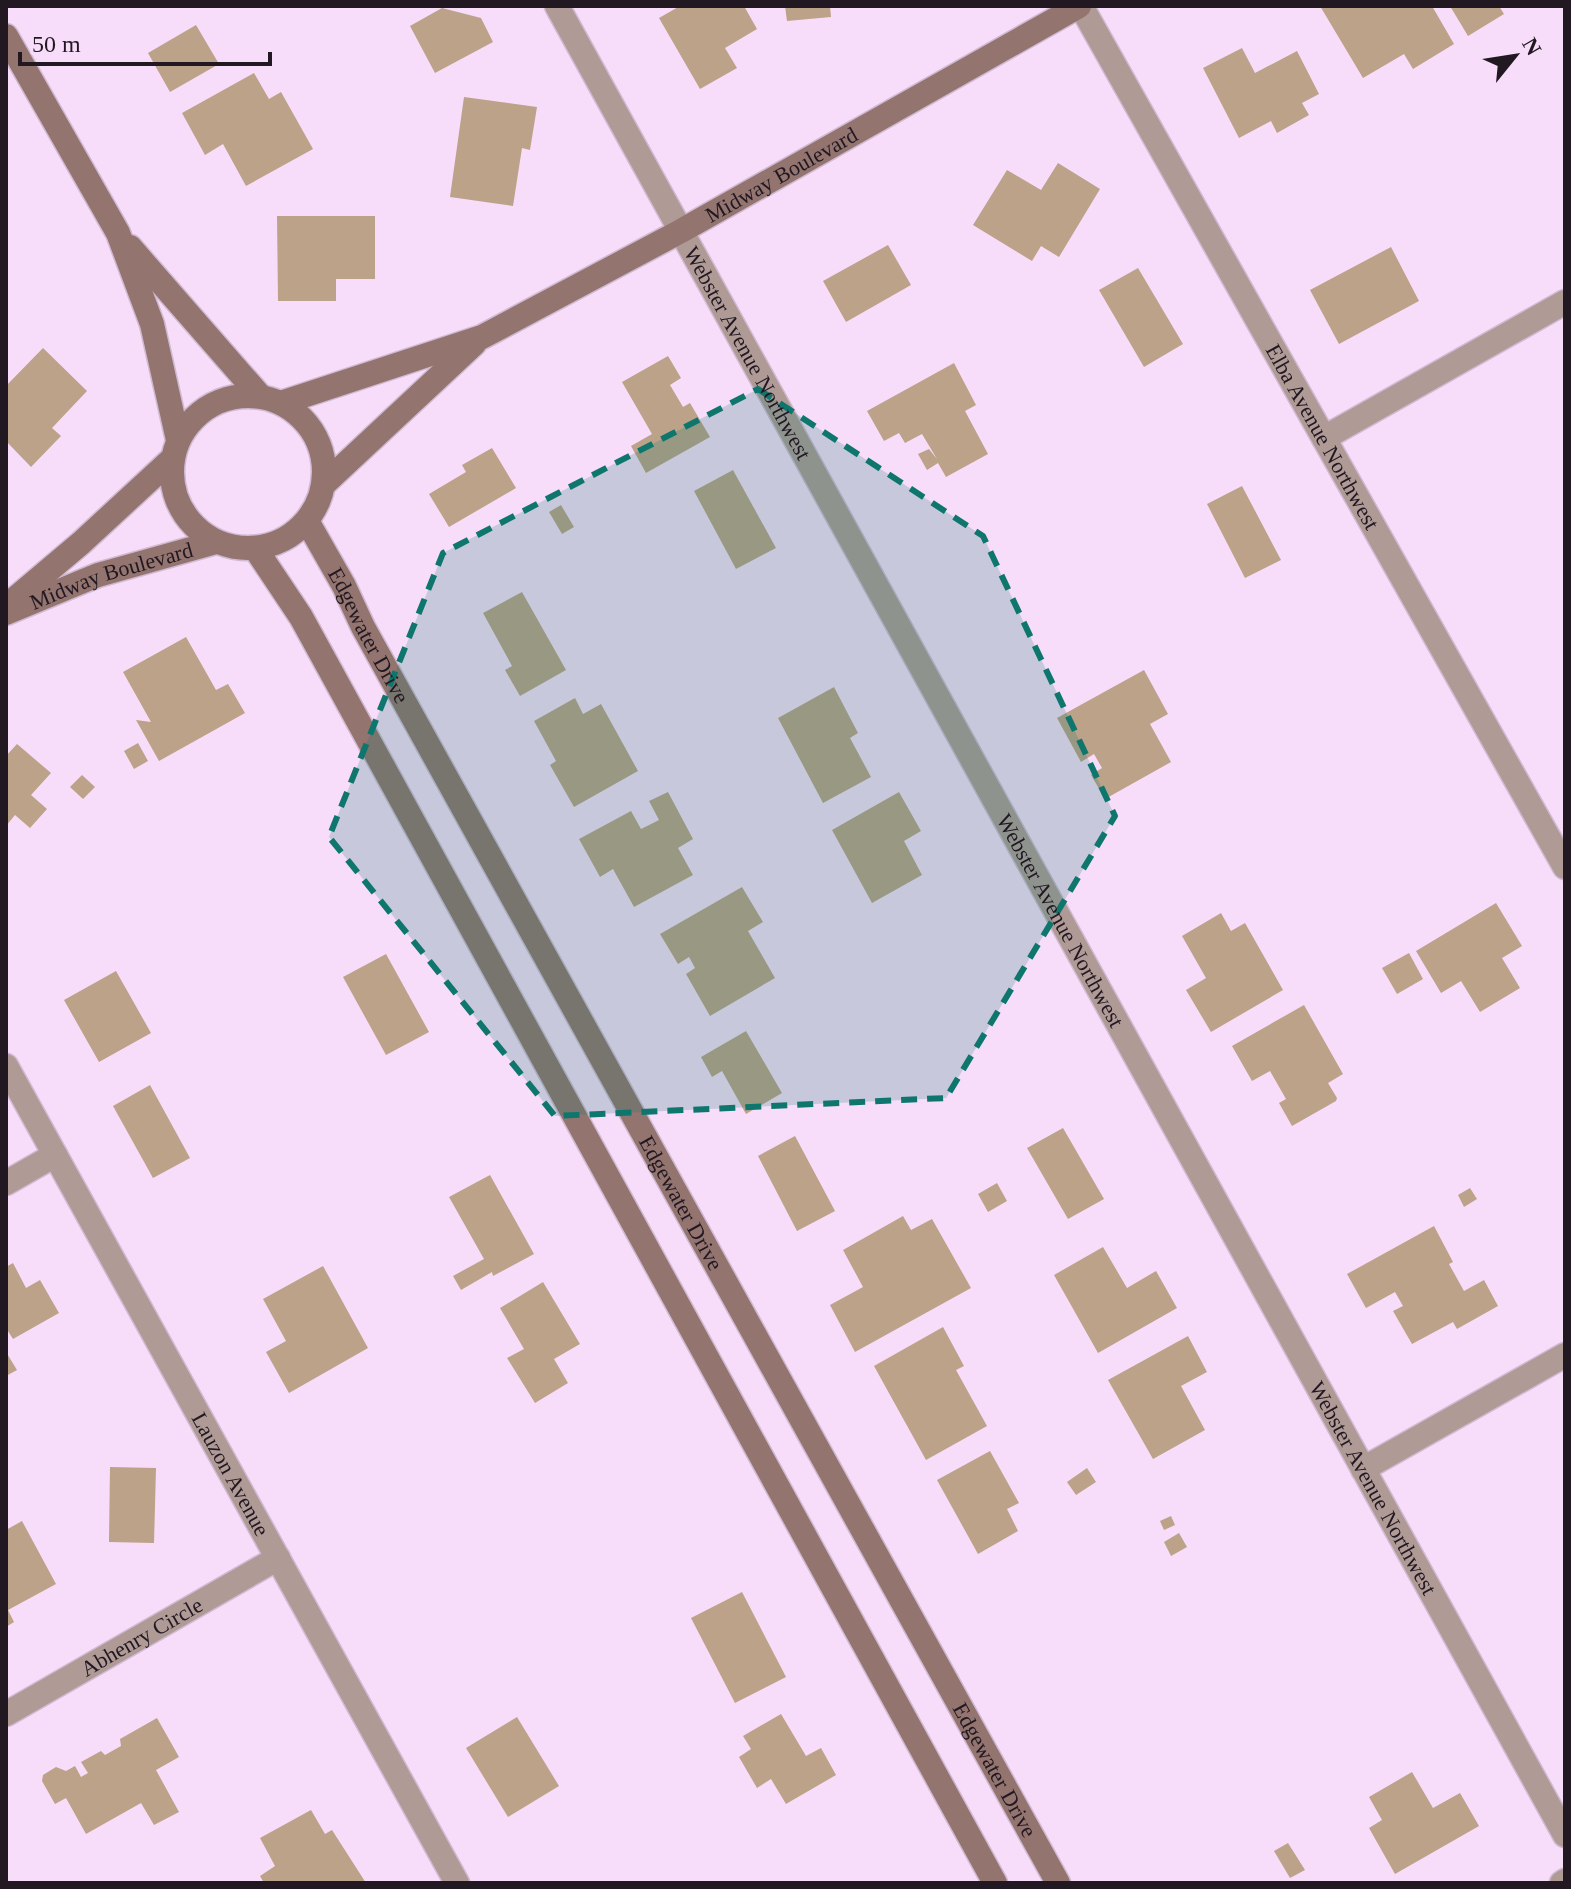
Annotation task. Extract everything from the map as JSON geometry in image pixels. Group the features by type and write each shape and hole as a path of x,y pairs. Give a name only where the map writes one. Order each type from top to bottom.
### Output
{"street":[{"name":"Webster Avenue Northwest","path":"557,6 1565,1835"},
{"name":"Midway Boulevard","path":"270,400 482,337 681,231 1080,6"},
{"name":"Elba Avenue Northwest","path":"1080,6 1324,438 1557,833 1565,867"},
{"path":"6,36 118,233 152,324 175,450 172,479 181,508 199,531 216,542 236,547 255,548 292,535 307,521 323,485 324,465 319,445 303,420 270,400 118,233"},
{"path":"1324,438 1565,302"},
{"name":"Midway Boulevard","path":"323,485 482,337"},
{"path":"175,450 196,417 221,400 240,395 270,400"},
{"name":"Midway Boulevard","path":"6,606 81,543 175,450"},
{"name":"Edgewater Drive","path":"307,521 1058,1883"},
{"name":"Midway Boulevard","path":"6,613 98,575 216,542"},
{"path":"255,548 301,617 995,1883"},
{"name":"Lauzon Avenue","path":"6,1066 457,1883"},
{"path":"6,1183 55,1155"},
{"path":"1363,1469 1565,1355"},
{"name":"Abhenry Circle","path":"6,1714 278,1558"}],"highlighted area":[{"path":"758,389 983,536 1115,816 946,1098 555,1116 329,837 443,553"}],"building":[{"path":"680,6 744,6 757,29 725,48 737,68 700,89 659,18"},
{"path":"785,6 830,6 831,17 787,21"},
{"path":"1320,6 1432,6 1454,44 1413,69 1404,54 1363,78"},
{"path":"1450,6 1499,6 1504,14 1468,36"},
{"path":"442,8 481,18 493,42 435,73 410,26"},
{"path":"196,25 219,64 170,92 148,53"},
{"path":"1242,48 1255,73 1297,51 1319,94 1302,103 1309,115 1277,133 1271,121 1239,138 1203,68"},
{"path":"254,73 269,99 281,92 313,149 246,186 223,144 205,155 182,113"},
{"path":"464,97 537,107 530,150 522,148 513,206 450,197"},
{"path":"1058,163 1100,189 1059,257 1041,246 1032,261 973,225 1007,170 1041,190"},
{"path":"277,216 375,216 375,279 336,279 336,301 278,301"},
{"path":"888,245 911,285 846,322 823,281"},
{"path":"1391,247 1419,301 1339,344 1310,290"},
{"path":"1138,268 1183,344 1144,367 1099,290"},
{"path":"43,348 87,391 52,428 61,436 31,467 6,441 6,386"},
{"path":"668,356 681,378 670,385 683,407 690,403 710,437 646,473 631,446 652,434 622,382"},
{"path":"954,363 976,405 965,411 988,454 946,477 938,463 927,470 918,454 929,449 937,459 922,434 905,443 899,433 884,441 867,411"},
{"path":"492,448 516,488 449,527 429,494 466,472 462,465"},
{"path":"733,470 776,548 736,569 694,491"},
{"path":"1242,486 1281,560 1245,578 1207,504"},
{"path":"561,505 574,527 562,534 549,512"},
{"path":"522,592 566,670 520,696 505,670 512,666 483,613"},
{"path":"186,637 216,690 228,684 245,713 159,761 136,720 151,722 123,672"},
{"path":"1144,670 1168,714 1150,724 1171,762 1105,799 1091,775 1102,768 1094,754 1081,762 1057,718"},
{"path":"834,687 858,733 850,738 871,777 823,803 778,718"},
{"path":"575,698 583,714 601,704 638,771 574,807 550,765 556,761 534,721"},
{"path":"138,743 148,761 134,769 124,751"},
{"path":"17,744 51,773 31,795 47,809 30,828 15,815 6,826 6,756"},
{"path":"82,775 95,787 83,799 70,787"},
{"path":"668,792 693,839 678,848 693,875 634,907 613,869 600,877 579,839 631,811 641,829 659,820 649,801"},
{"path":"899,792 921,831 904,841 922,875 872,903 832,830"},
{"path":"742,887 763,922 748,931 775,978 710,1016 686,974 695,968 689,957 678,964 660,934"},
{"path":"1496,903 1522,946 1502,958 1520,988 1480,1012 1461,981 1441,993 1416,951"},
{"path":"1221,913 1231,931 1245,923 1283,990 1211,1032 1186,990 1206,978 1182,936"},
{"path":"1409,953 1423,979 1397,994 1382,968"},
{"path":"386,954 429,1032 386,1055 343,977"},
{"path":"116,971 151,1033 99,1062 64,1000"},
{"path":"1304,1005 1343,1074 1328,1083 1336,1101 1292,1126 1279,1103 1286,1099 1270,1071 1252,1081 1232,1046"},
{"path":"746,1031 782,1093 746,1114 722,1071 712,1077 701,1057"},
{"path":"150,1085 190,1158 153,1178 113,1106"},
{"path":"1063,1128 1104,1199 1068,1219 1027,1148"},
{"path":"795,1136 835,1211 797,1231 758,1156"},
{"path":"490,1175 534,1254 493,1276 492,1272 461,1290 453,1276 484,1259 449,1197"},
{"path":"997,1183 1007,1201 988,1212 978,1194"},
{"path":"1470,1188 1477,1199 1464,1207 1458,1195"},
{"path":"903,1216 911,1230 932,1219 971,1288 855,1352 830,1305 863,1287 843,1250"},
{"path":"1434,1226 1464,1291 1484,1280 1498,1306 1457,1329 1453,1322 1412,1344 1393,1311 1403,1306 1395,1292 1366,1308 1347,1274"},
{"path":"1103,1247 1127,1288 1156,1271 1177,1308 1098,1353 1054,1275"},
{"path":"13,1263 26,1288 40,1280 59,1313 13,1339 6,1328 6,1267"},
{"path":"323,1266 368,1348 289,1393 266,1352 286,1341 263,1299"},
{"path":"543,1282 580,1344 554,1359 568,1383 535,1403 507,1358 524,1349 500,1308"},
{"path":"943,1327 964,1366 956,1370 987,1426 926,1460 874,1366"},
{"path":"1188,1336 1207,1372 1181,1386 1205,1430 1153,1459 1108,1380"},
{"path":"6,1352 17,1370 6,1376"},
{"path":"990,1451 1019,1503 1007,1509 1018,1531 978,1554 937,1480"},
{"path":"110,1467 156,1468 154,1543 109,1542"},
{"path":"1087,1468 1096,1482 1076,1495 1067,1482"},
{"path":"1171,1516 1175,1525 1164,1530 1160,1521"},
{"path":"22,1521 56,1584 8,1610 14,1622 6,1627 6,1530"},
{"path":"1179,1533 1187,1547 1171,1556 1164,1542"},
{"path":"742,1592 786,1677 735,1703 691,1618"},
{"path":"781,1714 806,1756 821,1748 836,1775 786,1804 771,1779 757,1788 739,1757 751,1749 743,1736"},
{"path":"517,1717 559,1786 508,1817 466,1748"},
{"path":"157,1718 179,1757 156,1770 179,1812 154,1825 141,1803 86,1834 66,1798 55,1804 42,1781 43,1775 56,1767 66,1771 75,1766 81,1777 88,1773 81,1762 101,1751 105,1755 121,1746 120,1739"},
{"path":"1412,1772 1433,1808 1460,1793 1479,1826 1395,1874 1369,1828 1382,1820 1369,1797"},
{"path":"311,1810 325,1834 332,1830 366,1883 264,1883 260,1876 275,1866 260,1838"},
{"path":"1288,1843 1305,1870 1290,1878 1274,1851"}]}
